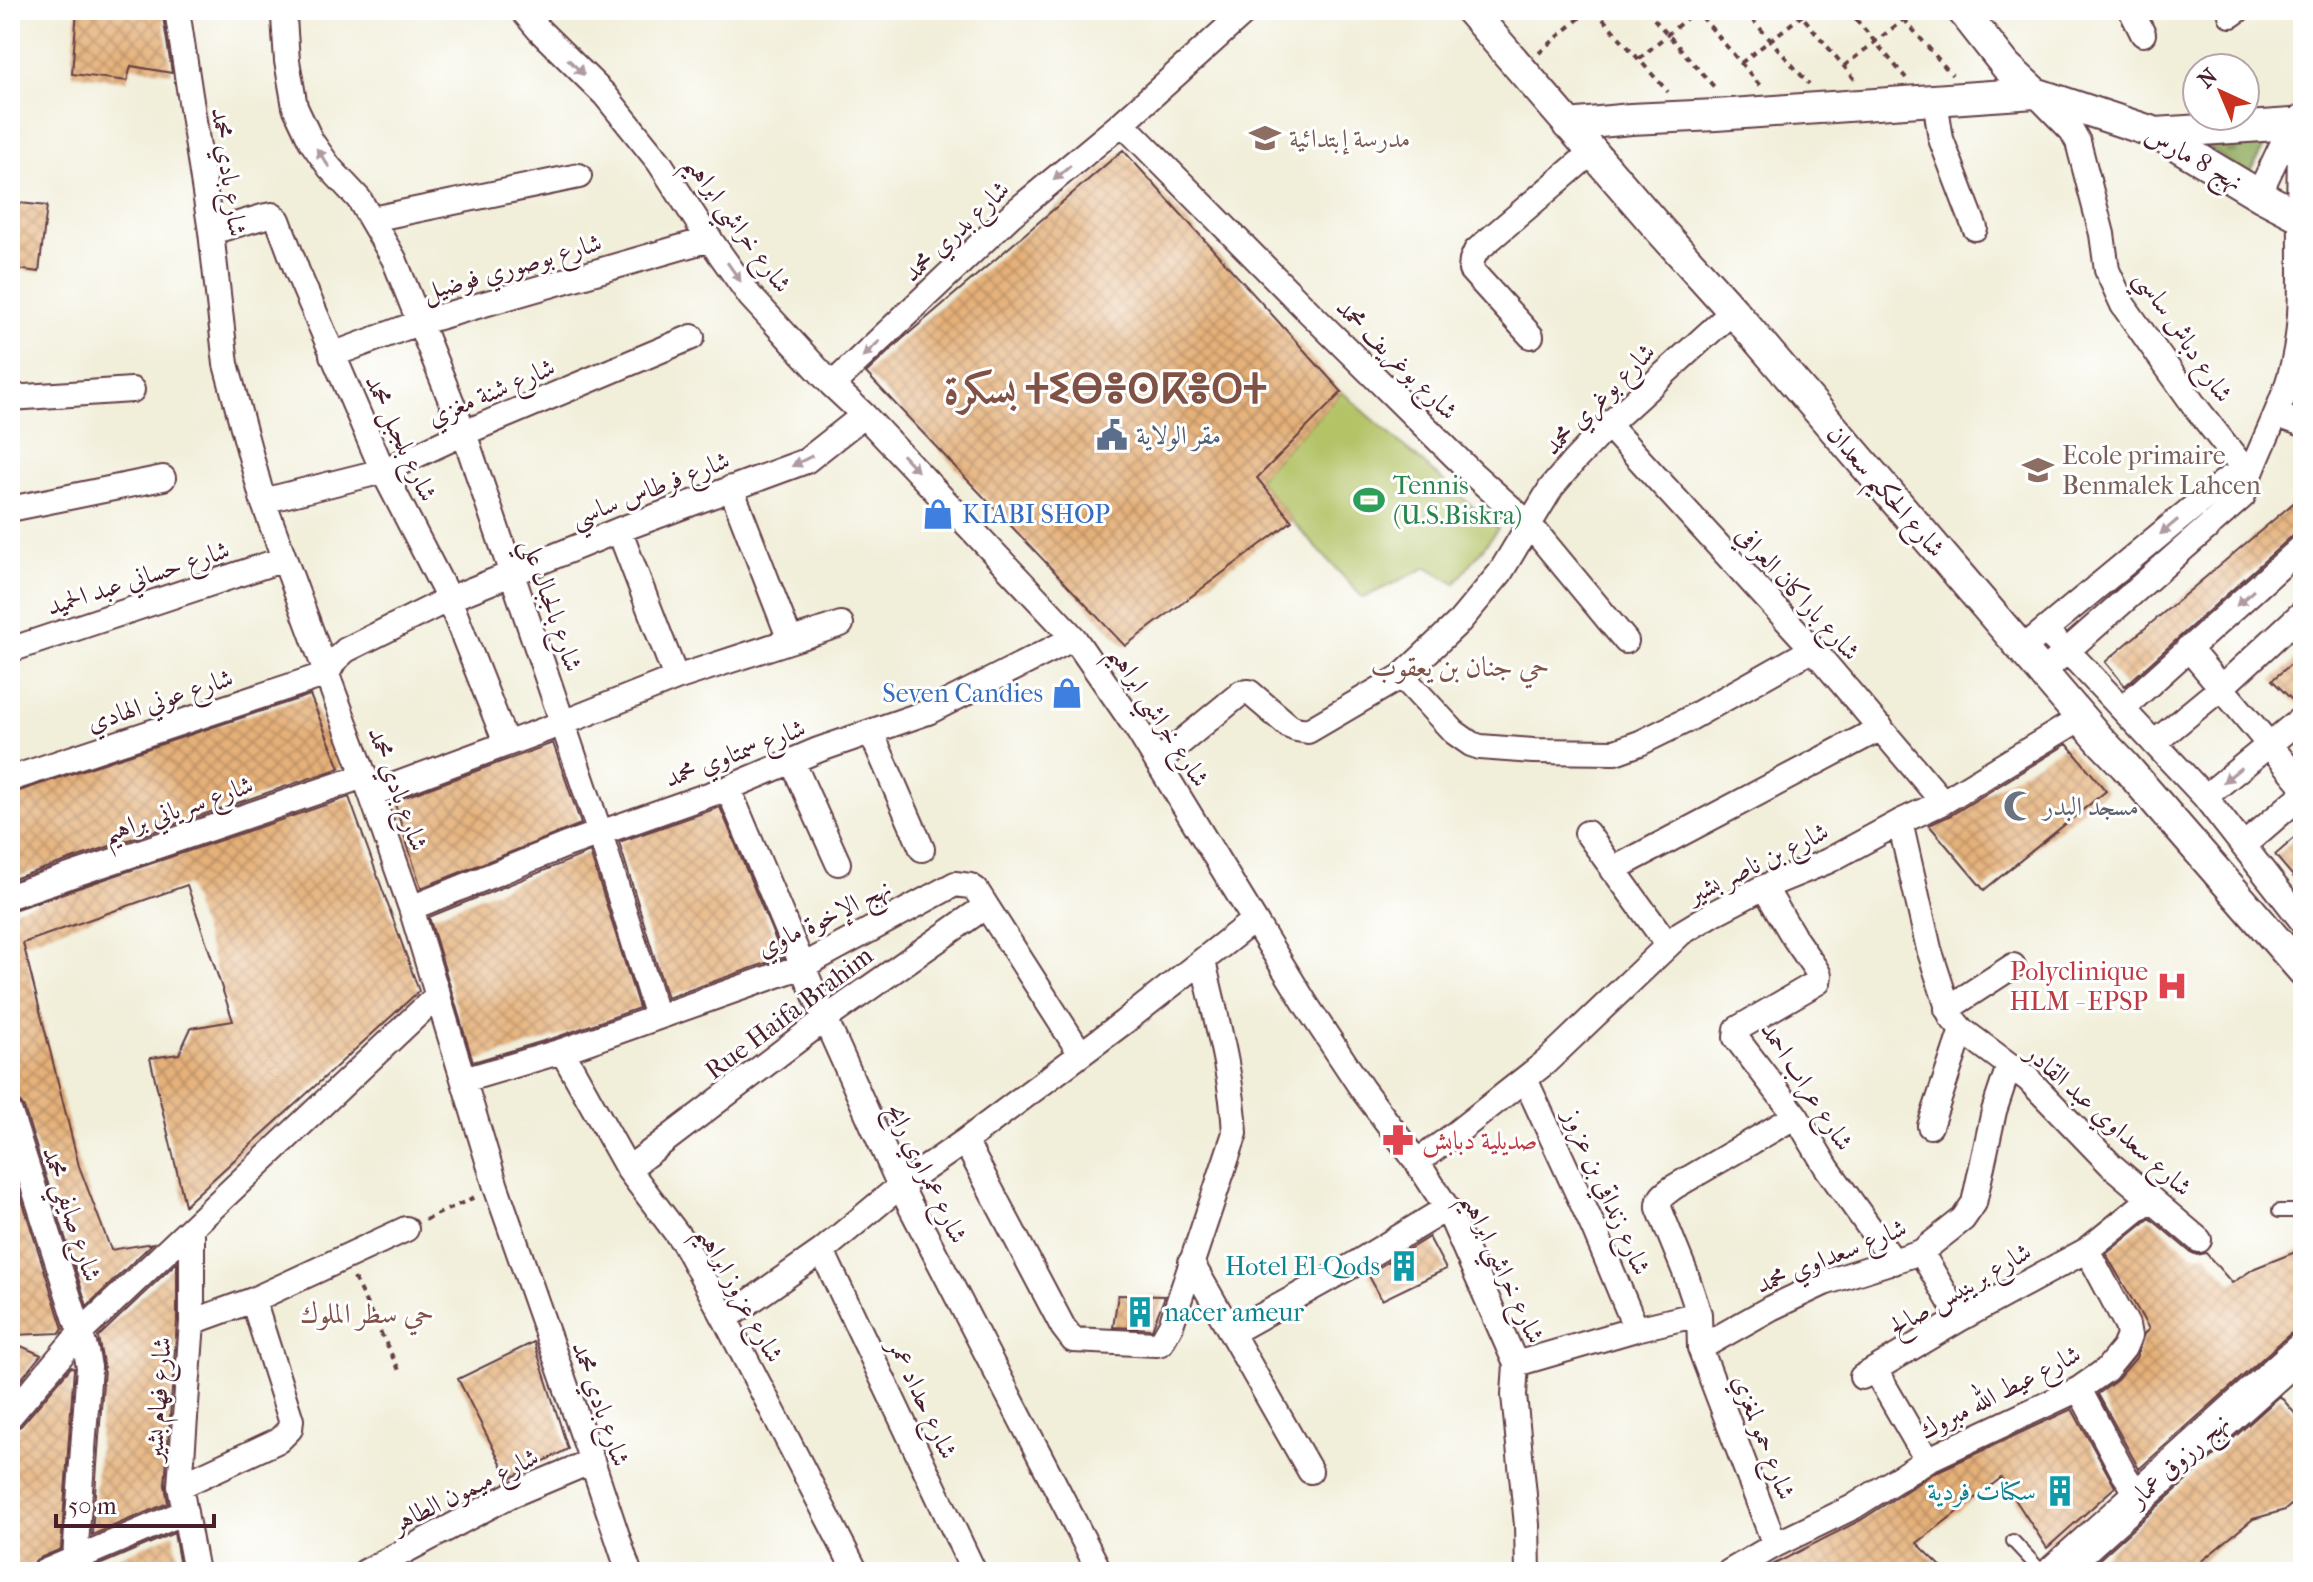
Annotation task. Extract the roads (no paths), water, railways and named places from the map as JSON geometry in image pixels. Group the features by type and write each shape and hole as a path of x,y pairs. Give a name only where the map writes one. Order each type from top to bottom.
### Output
{"main road":[{"name":"نهج رزوق عمار","path":"2055,1572 2303,1349"}],"street":[{"name":"شارع بادي محمد","path":"177,10 211,232 226,364 263,501 411,908 496,1187 629,1572"},
{"name":"شارع بالجبال علي","path":"287,10 284,18 287,61 295,107 311,141 330,168 359,199 394,259 464,433 600,833 657,1017"},
{"name":"شارع خراشي ابراهيم","path":"522,10 605,95 659,162 750,296 1074,638 1157,762 1362,1089 1447,1208 1516,1364 1514,1395 1527,1525 1528,1572"},
{"name":"شارع بدري محمد","path":"832,385 1010,216 1122,123 1247,10"},
{"name":"شارع الحكيم سعدان","path":"1470,10 1733,311 2034,639 2043,672 2303,971"},
{"path":"1962,10 2006,66 2035,93"},
{"path":"2131,10 2143,34"},
{"path":"1568,125 2035,93"},
{"name":"نهج 8 مارس","path":"2035,93 2156,133 2301,217"},
{"name":"شارع دباش ساسي","path":"2035,93 2072,131 2078,142 2102,234 2107,270 2123,305 2194,405 2239,476"},
{"path":"1930,100 1941,139 1975,228"},
{"path":"2156,133 2299,119"},
{"path":"2034,639 2239,476 2277,415 2299,343 2302,160 2299,119"},
{"path":"2261,196 2266,179 2299,119"},
{"name":"شارع بوغريف محمد","path":"1122,123 1474,475 1529,524 1626,641"},
{"path":"1531,336 1471,270 1472,260 1476,251 1592,152"},
{"path":"372,219 579,176"},
{"name":"شارع بلجبل محمد","path":"211,232 266,216 272,215 278,220 383,471 449,599 506,743"},
{"name":"شارع بوصوري فوضيل","path":"332,355 418,323 710,239"},
{"name":"شارع بوغري محمد","path":"1157,762 1241,693 1249,692 1289,726 1308,731 1402,676 1460,621 1500,573 1551,488 1608,425 1733,311"},
{"name":"شارع شنة مغزي","path":"263,501 383,471 464,433 692,337"},
{"path":"10,398 132,390"},
{"name":"شارع فرطاس ساسي","path":"327,674 334,661 346,650 449,599 619,530 806,461 864,415"},
{"path":"2277,415 2303,424"},
{"name":"شارع باراكان العرافي","path":"1608,425 1813,649 1943,802"},
{"path":"2043,672 2243,496 2239,476"},
{"path":"10,509 163,478"},
{"path":"731,488 790,640"},
{"path":"619,530 676,678"},
{"path":"2123,708 2303,546"},
{"name":"شارع حساني عبد الحميد","path":"10,650 284,559"},
{"path":"2154,743 2222,687 2303,612"},
{"name":"شارع سرياني براهيم","path":"10,896 506,743 676,678 841,624"},
{"name":"شارع سمتاوي محمد","path":"411,908 600,833 928,712 1074,638"},
{"path":"2034,639 2068,651 2205,797 2299,909"},
{"path":"2188,648 2303,785"},
{"path":"1402,676 1454,732 1471,744 1533,751 1615,752 1685,721 1813,649"},
{"name":"شارع عوني الهادي","path":"10,779 327,674"},
{"path":"2205,797 2303,717"},
{"name":"شارع بن ناصر بشير","path":"1417,1162 1525,1079 1636,981 1681,933 1764,887 1828,861 1943,802 2081,718"},
{"path":"1612,870 1881,728"},
{"path":"871,732 922,849"},
{"path":"792,761 838,863"},
{"name":"شارع عمراوي رابح","path":"728,788 825,1019 900,1186 1100,1572"},
{"path":"2244,845 2303,794"},
{"name":"شارع سعداوي عبد القادر","path":"1900,822 1929,949 1947,1009 1962,1030 2028,1079 2083,1138 2199,1240"},
{"path":"2195,846 2225,822"},
{"path":"1587,833 1668,945"},
{"name":"نهج الإخوة ماوي","path":"464,1080 562,1051 803,966 955,884 976,890 1081,1054"},
{"name":"شارع عراب احمد","path":"1764,887 1819,975 1818,982 1748,1022 1735,1034 1796,1116 1827,1168 1894,1262"},
{"name":"Rue Haifa Brahim","path":"628,1169 825,1019 986,906"},
{"path":"725,1319 822,1251 900,1186 1081,1054 1254,920"},
{"path":"965,1141 1063,1327 1073,1340 1161,1343 1171,1325 1235,1133 1226,1063 1203,961"},
{"path":"1947,1009 2013,966"},
{"path":"10,1416 80,1333 188,1225 438,995"},
{"path":"1930,1126 1962,1030"},
{"name":"شارع عزوز ابراهيم","path":"562,1051 628,1169 684,1243 856,1572"},
{"name":"شارع سعداوي محمد","path":"1700,1348 1771,1308 1824,1283 1921,1252 1963,1219 1974,1203 1994,1111 2009,1066"},
{"name":"شارع زنداقي بن عزوز","path":"1525,1079 1636,1329"},
{"name":"شارع صايفي محمد","path":"10,1113 89,1367 76,1565"},
{"name":"شارع حمو لمغزي","path":"1775,1545 1700,1348 1699,1314 1658,1202 1674,1187 1796,1116"},
{"path":"2087,1250 2150,1199"},
{"path":"1231,1333 1447,1208"},
{"name":"شارع فهام بشير","path":"188,1225 192,1322 180,1486 196,1572"},
{"path":"192,1322 253,1300 406,1229"},
{"name":"شارع برينيس صالح","path":"1927,1460 1868,1373 2087,1250"},
{"name":"شارع عيط الله مبروك","path":"1745,1569 1775,1545 1853,1507 1927,1460 2079,1389 2106,1370 2124,1348 2129,1336 2121,1312 2087,1250"},
{"name":"شارع حداد عمر","path":"822,1251 974,1572"},
{"path":"1921,1252 1960,1319"},
{"path":"1191,1262 1310,1471"},
{"path":"180,1486 279,1440 290,1429 291,1420 253,1300"},
{"path":"1516,1364 1699,1314"},
{"path":"2079,1389 2124,1474 2140,1497"},
{"name":"شارع ميمون الطاهر","path":"365,1572 511,1495 592,1461"},
{"path":"44,1572 76,1565 185,1512"}],"lane":[{"path":"2279,1211 2303,1211"},
{"path":"2013,1541 2042,1572"}],"place":[{"name":"مدرسة إبتدائية","path":"1265,138"},
{"name":"مقر الولاية","path":"1112,435"},
{"name":"Ecole primaire Benmalek Lahcen","path":"2038,470"},
{"name":"Tennis (U.S.Biskra)","path":"1369,500"},
{"name":"KIABI SHOP","path":"938,514"},
{"name":"Seven Candies","path":"1067,693"},
{"name":"مسجد البدر","path":"2019,806"},
{"name":"Polyclinique HLM - EPSP","path":"2172,986"},
{"name":"صديلية دبابش","path":"1398,1140"},
{"name":"Hotel El-Qods","path":"1404,1266"},
{"name":"nacer ameur","path":"1140,1312"},
{"name":"سكنات فردية","path":"2060,1491"}],"district":[{"name":"بسكرة ⵜⵉⴱⴻⵙⴽⴻⵔⵜ","path":"1105,389"},
{"name":"حي جنان بن يعقوب","path":"1460,666"},
{"name":"حي سطر الملوك","path":"367,1313"}]}
